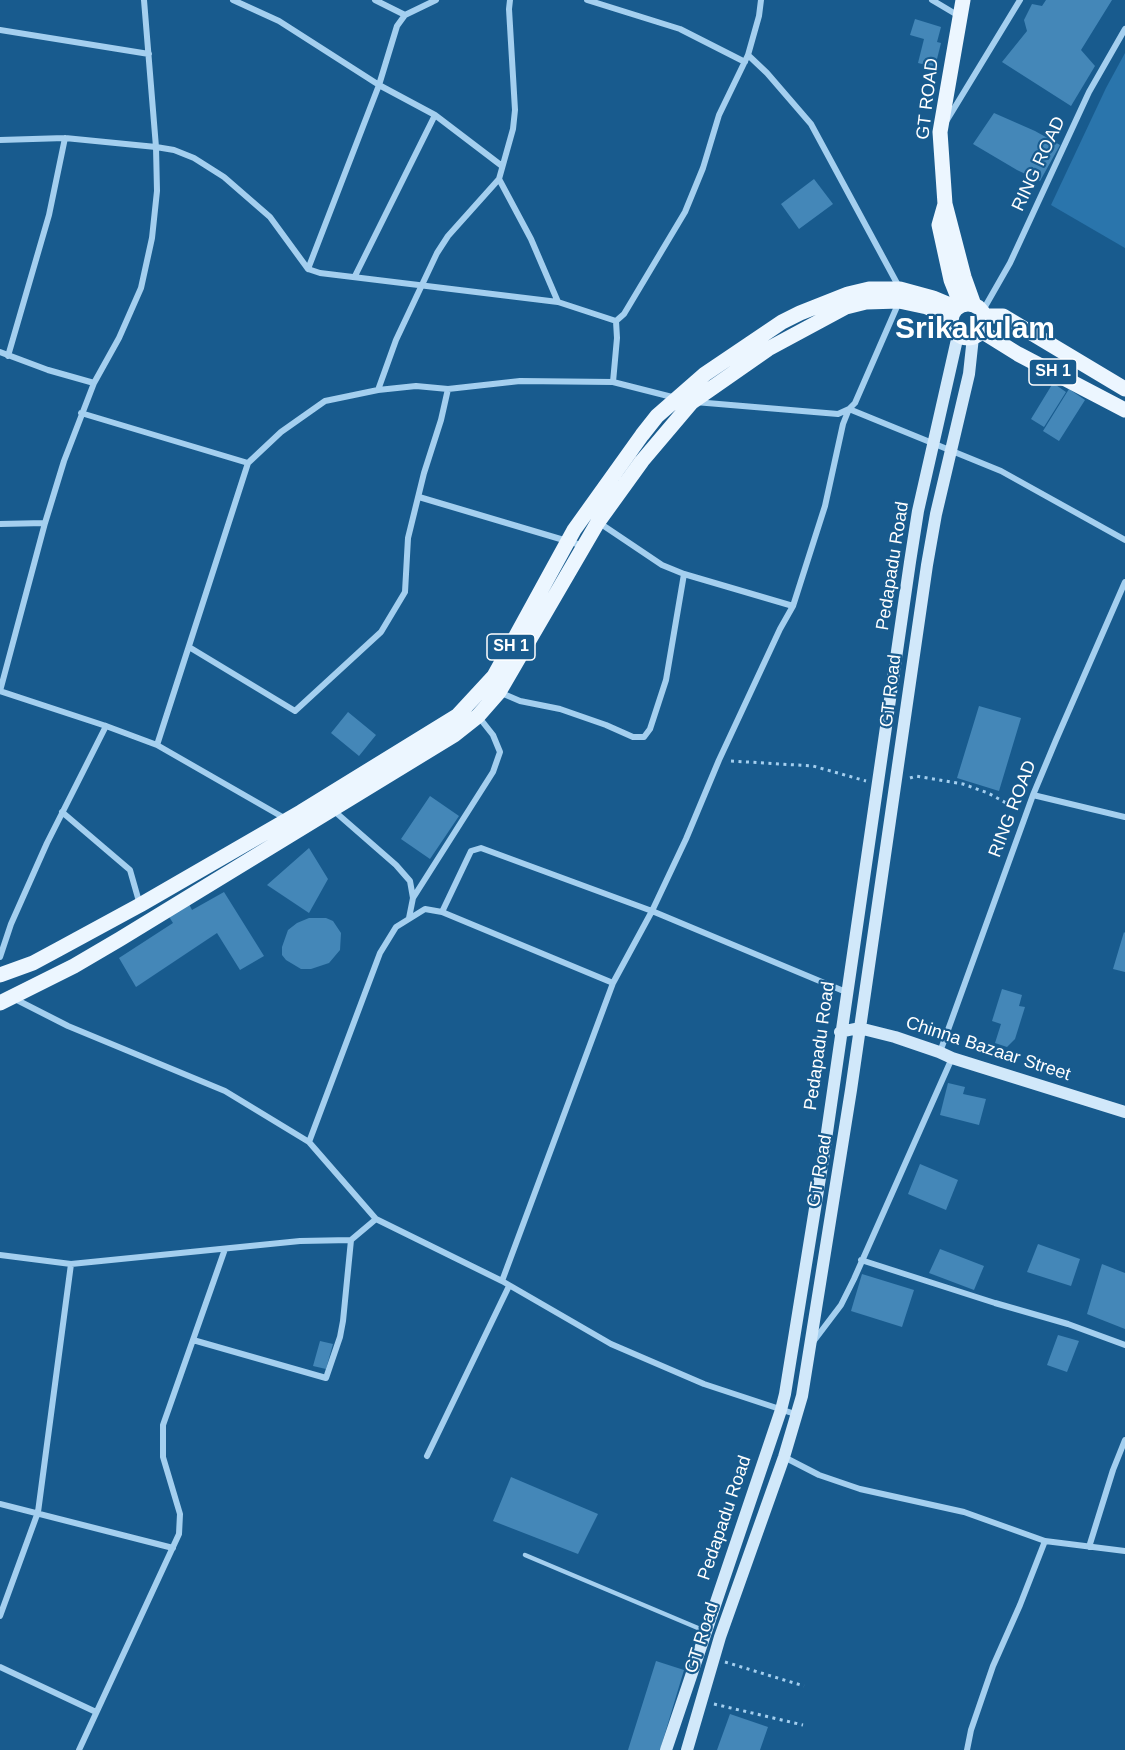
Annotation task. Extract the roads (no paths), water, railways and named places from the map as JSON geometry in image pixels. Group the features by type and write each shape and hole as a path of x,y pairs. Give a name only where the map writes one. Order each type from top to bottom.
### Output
{"main road":[{"name":"GT ROAD","path":"958,335 951,324 968,310 964,277 945,204 940,132 963,0"},
{"name":"SH 1","path":"0,975 42,958 140,904 288,819 457,716 494,676 574,530 657,416 705,374 782,322 848,294 869,289 933,298 968,310 1003,316 1125,389"},
{"name":"SH 1","path":"6,1000 74,966 454,735 478,716 499,692 598,522 642,461 692,402 768,349 846,307 900,295"},
{"path":"968,310 984,326 977,334"},
{"name":"SH 1","path":"958,335 968,338 977,334 1125,410"},
{"name":"GT Road","path":"687,1750 700,1700 798,1415 851,1090 927,565 936,514 977,334"},
{"name":"Pedapadu Road","path":"666,1750 781,1410 824,1153 909,562 958,335"},
{"name":"Chinna Bazaar Street","path":"840,1032 859,1028 1125,1112"}],"street":[{"path":"144,0 156,147 157,191 152,238 141,288 81,413 45,523 0,691 157,745 288,819"},
{"path":"233,0 279,21 379,85 435,115 502,166"},
{"path":"375,0 405,15"},
{"path":"308,269 379,85 392,38 405,15 436,0"},
{"path":"378,390 396,340 437,253 448,236 499,179 513,129 508,9 510,0"},
{"path":"587,0 680,29 746,58 767,73 811,124 900,295 855,403 849,409 838,414 692,402"},
{"path":"616,321 624,314 685,212 703,168 719,115 746,58 759,16 761,0"},
{"path":"932,0 960,16"},
{"path":"940,132 1020,0"},
{"name":"RING ROAD","path":"968,310 1010,263 1089,92 1125,29"},
{"path":"0,30 149,54"},
{"path":"355,276 435,115"},
{"path":"0,140 65,138 174,150 194,158 224,177 270,217 308,269 320,273 558,302 616,321"},
{"path":"8,356 49,215 65,138"},
{"path":"499,179 531,239 558,302"},
{"path":"613,382 617,338 616,321"},
{"path":"0,352 94,383"},
{"path":"157,745 248,463 281,432 325,401 378,390 416,386 447,389 520,381 613,382 676,398"},
{"path":"189,647 295,711 381,632 405,592 408,538 447,389"},
{"path":"849,409 951,453 1001,471 1125,540"},
{"path":"502,1281 614,983 652,911 686,839 719,760 793,606 825,506 843,424 849,409"},
{"path":"81,413 248,463"},
{"path":"419,496 570,540 585,547"},
{"path":"598,522 662,565 684,574 793,606"},
{"path":"0,524 45,523"},
{"path":"499,692 520,700 560,709 633,737 644,737 650,729 666,680 684,574"},
{"name":"RING ROAD","path":"939,1052 1033,795 1125,582"},
{"path":"409,918 414,898 493,772 500,752 493,735 478,716"},
{"path":"0,957 11,924 62,812 106,726"},
{"path":"1033,795 1125,817"},
{"path":"332,810 396,865 410,881 414,898"},
{"path":"62,812 130,870 140,904"},
{"path":"442,912 471,851 481,848 652,911 846,992"},
{"path":"309,1142 380,952 396,927 425,909 442,912 614,983"},
{"path":"6,1000 225,1091 309,1142 376,1219 502,1281 578,1326 633,1354 704,1384 798,1415"},
{"path":"811,1344 841,1305 952,1058"},
{"path":"0,1255 71,1264 300,1241 351,1240 376,1219"},
{"path":"193,1340 326,1378 343,1322 351,1240"},
{"path":"79,1750 179,1534 180,1514 163,1457 163,1425 225,1249"},
{"path":"861,1260 1068,1324 1125,1345"},
{"path":"0,1616 38,1512 71,1264"},
{"path":"427,1456 509,1286"},
{"path":"1089,1547 1113,1470 1125,1440"},
{"path":"784,1457 819,1475 860,1489 964,1512 1045,1541 1125,1551"},
{"path":"0,1504 173,1548"},
{"path":"966,1750 993,1666 1045,1541"},
{"path":"0,1667 96,1712"}],"lane":[{"path":"525,1555 705,1631"}],"district":[{"name":"Srikakulam","path":"975,330"}]}
